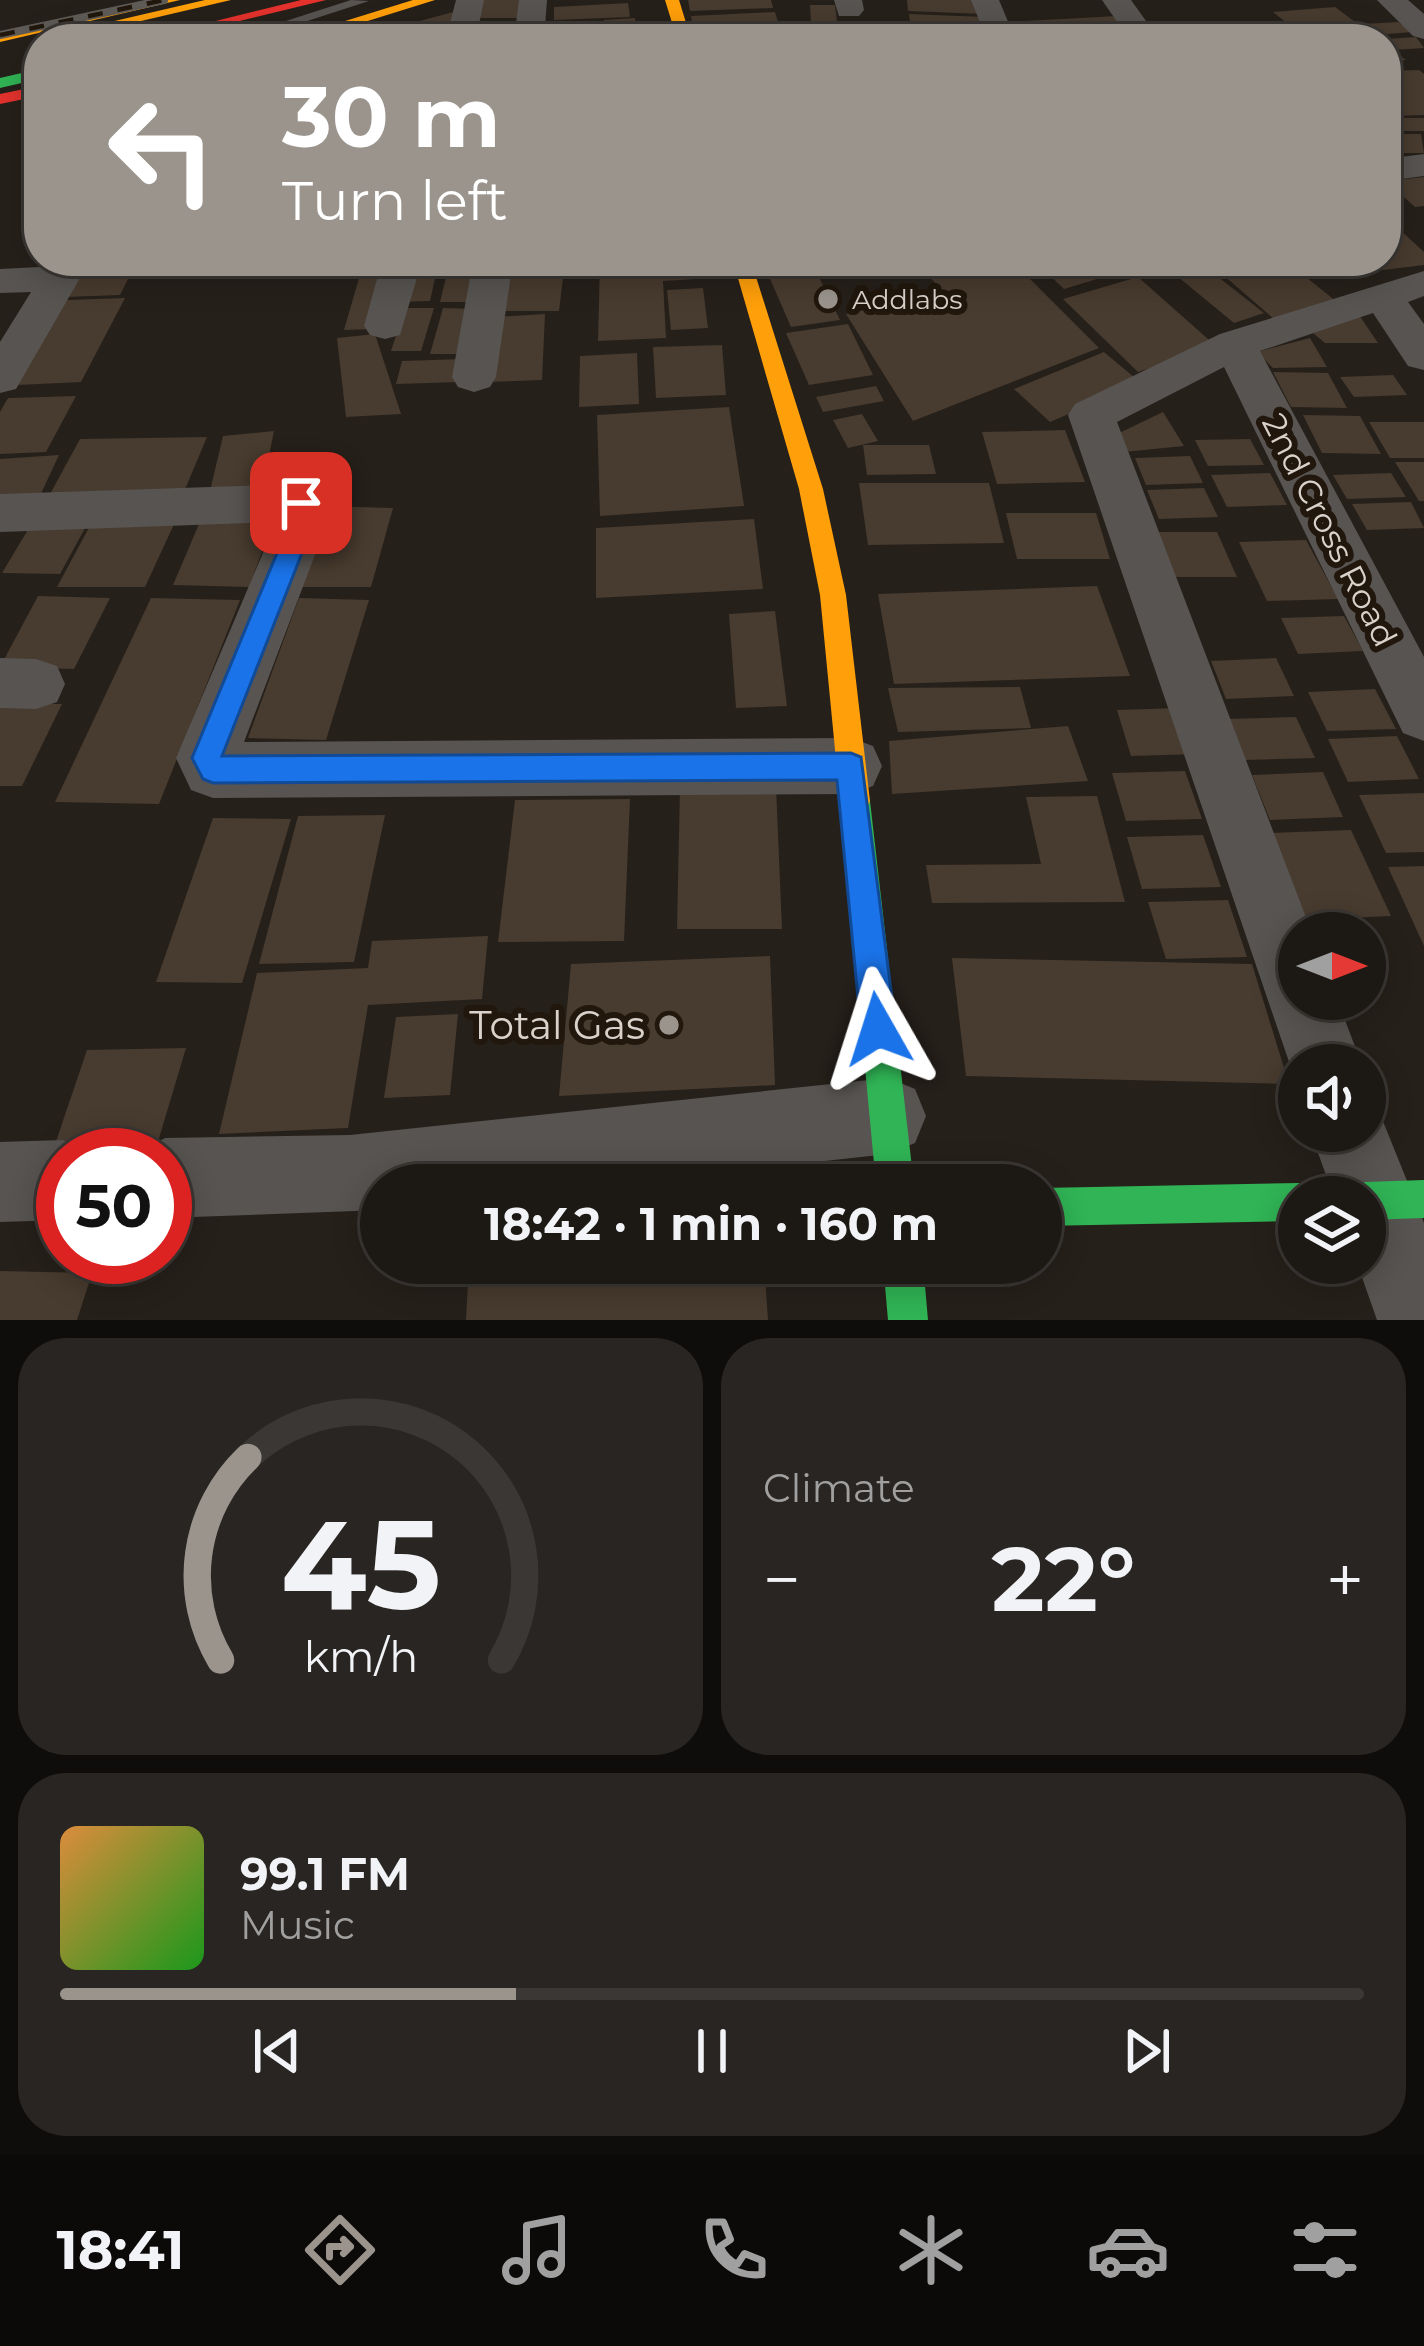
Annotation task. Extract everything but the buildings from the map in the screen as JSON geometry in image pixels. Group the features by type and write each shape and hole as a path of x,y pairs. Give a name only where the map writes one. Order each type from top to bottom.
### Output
{"main road":[{"path":"64,24 173,0"},
{"path":"111,24 224,0"},
{"path":"161,24 269,0"},
{"path":"212,24 319,0"},
{"path":"346,24 428,0"},
{"path":"262,24 365,1"},
{"path":"747,276 811,489 833,595 891,1151"},
{"path":"1062,1206 1278,1192"},
{"path":"905,1284 908,1320"}],"street":[{"path":"1391,0 1424,30"},
{"path":"0,378 61,276"},
{"path":"385,326 398,276"},
{"path":"474,377 491,276"},
{"path":"1278,935 1091,416 1235,344 1404,290 1424,356"},
{"name":"2nd Cross Road","path":"1235,344 1424,715"},
{"path":"0,513 301,503 307,510 206,758 213,770 851,766"},
{"path":"192,1177 891,1151"},
{"path":"0,1182 36,1181"},
{"path":"1386,1242 1420,1320"}],"lane":[{"path":"288,24 365,1"}],"railway":[{"path":"52,24 164,0"},
{"path":"0,35 24,30"}],"traffic: fast":[{"path":"0,83 24,77"},
{"path":"855,801 893,1164"},
{"path":"1386,1200 1424,1199"},
{"path":"1062,1207 1278,1202"},
{"path":"905,1284 908,1320"}],"traffic: slow":[{"path":"64,24 173,0"},
{"path":"113,24 224,0"},
{"path":"346,24 428,0"},
{"path":"672,0 679,24"},
{"path":"0,38 24,33"},
{"path":"747,276 811,489 833,595 855,801"}],"traffic: jam":[{"path":"213,24 319,0"},
{"path":"0,99 24,94"}],"place":[{"name":"Addlabs","path":"828,299"},
{"name":"Total Gas","path":"669,1025"}],"route":[{"path":"301,503 307,510 206,758 213,770 851,766 878,1029"}]}
